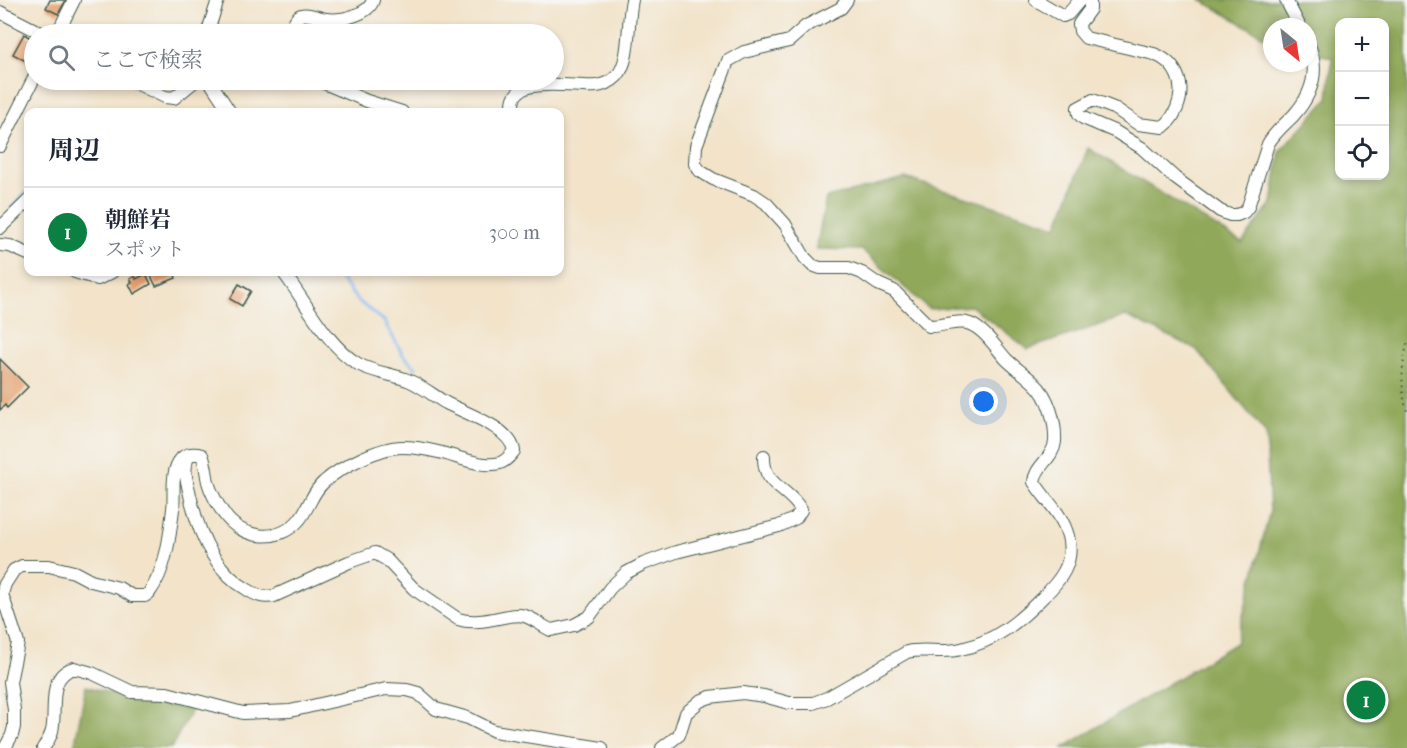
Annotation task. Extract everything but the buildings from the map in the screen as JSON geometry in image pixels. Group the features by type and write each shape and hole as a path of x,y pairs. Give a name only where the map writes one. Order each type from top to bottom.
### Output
{"street":[{"path":"62,24 75,0"},
{"path":"210,24 218,0"},
{"path":"294,24 303,14 311,13 325,19 348,17 368,9 373,0"},
{"path":"564,85 597,86 611,81 618,75 624,61 632,0"},
{"path":"662,748 680,735 686,713 700,701 710,697 742,693 789,703 813,703 828,698 906,652 958,650 988,640 1004,632 1028,613 1058,583 1068,562 1070,551 1065,525 1058,511 1034,482 1035,474 1051,454 1055,445 1051,413 1039,387 1018,371 973,325 960,322 929,326 894,291 862,273 849,268 819,268 812,265 805,258 785,224 766,203 754,195 713,179 700,171 695,164 696,146 728,61 744,52 789,41 806,26 841,8 847,0"},
{"path":"1036,0 1063,16 1068,14 1080,0"},
{"path":"1090,0 1090,9 1079,24 1080,31 1086,38 1164,58 1172,65 1180,80 1181,96 1168,124 1158,128 1138,124 1116,109 1093,100 1078,108 1079,114 1142,148 1175,178 1220,211 1230,215 1244,212 1248,207 1268,144 1273,135 1303,104 1312,86 1313,72"},
{"path":"1286,0 1295,18"},
{"path":"0,12 24,24"},
{"path":"0,146 28,90"},
{"path":"151,90 165,97 174,98 184,90"},
{"path":"216,90 227,108"},
{"path":"341,90 389,108"},
{"path":"514,108 513,101 516,96 525,90"},
{"path":"0,228 24,205"},
{"path":"0,245 10,246 24,252"},
{"path":"88,276 98,279 104,276"},
{"path":"5,748 14,727 10,681 18,643 3,594 9,576 22,566 49,566 119,588 132,596 145,596 153,588 165,555 172,517 175,476 181,459 195,453 202,455 208,484 219,507 231,523 241,531 260,536 270,535 291,527 326,480 358,460 379,452 398,447 419,448 482,464 501,463 514,451 513,444 497,428 445,402 413,382 357,363 320,326 287,276"},
{"path":"190,455 185,467 186,475 192,505 204,540 216,562 237,584 258,596 265,598 274,596 349,561 375,553 387,560 414,589 459,619 466,622 478,622 523,615 550,630 574,625 589,617 610,588 626,573 643,564 676,552 779,526 796,518 801,510 770,480 763,468 764,456"},
{"path":"43,748 52,730 53,701 58,681 61,675 74,668 92,673 132,692 167,693 243,713 290,711 386,689 407,690 418,693 436,709 468,718 494,731 602,748"}],"path":[{"path":"1407,344 1401,370 1407,411"}],"green space":[{"path":"1201,0 1407,0 1407,748 1063,748 1236,643 1270,511 1266,434 1196,349 1126,316 1028,349 971,306 929,309 862,250 816,249 826,198 905,178 1057,226 1088,148 1242,243 1272,203 1280,151 1328,99 1332,57 1317,54 1317,18 1263,18 1263,36"},
{"path":"86,686 132,700 192,709 171,748 74,748"}],"waterway":[{"path":"11,209 24,195"},
{"path":"338,276 358,301 384,321 403,355 416,368"}],"place":[{"name":"朝鮮岩","path":"1366,700"}]}
